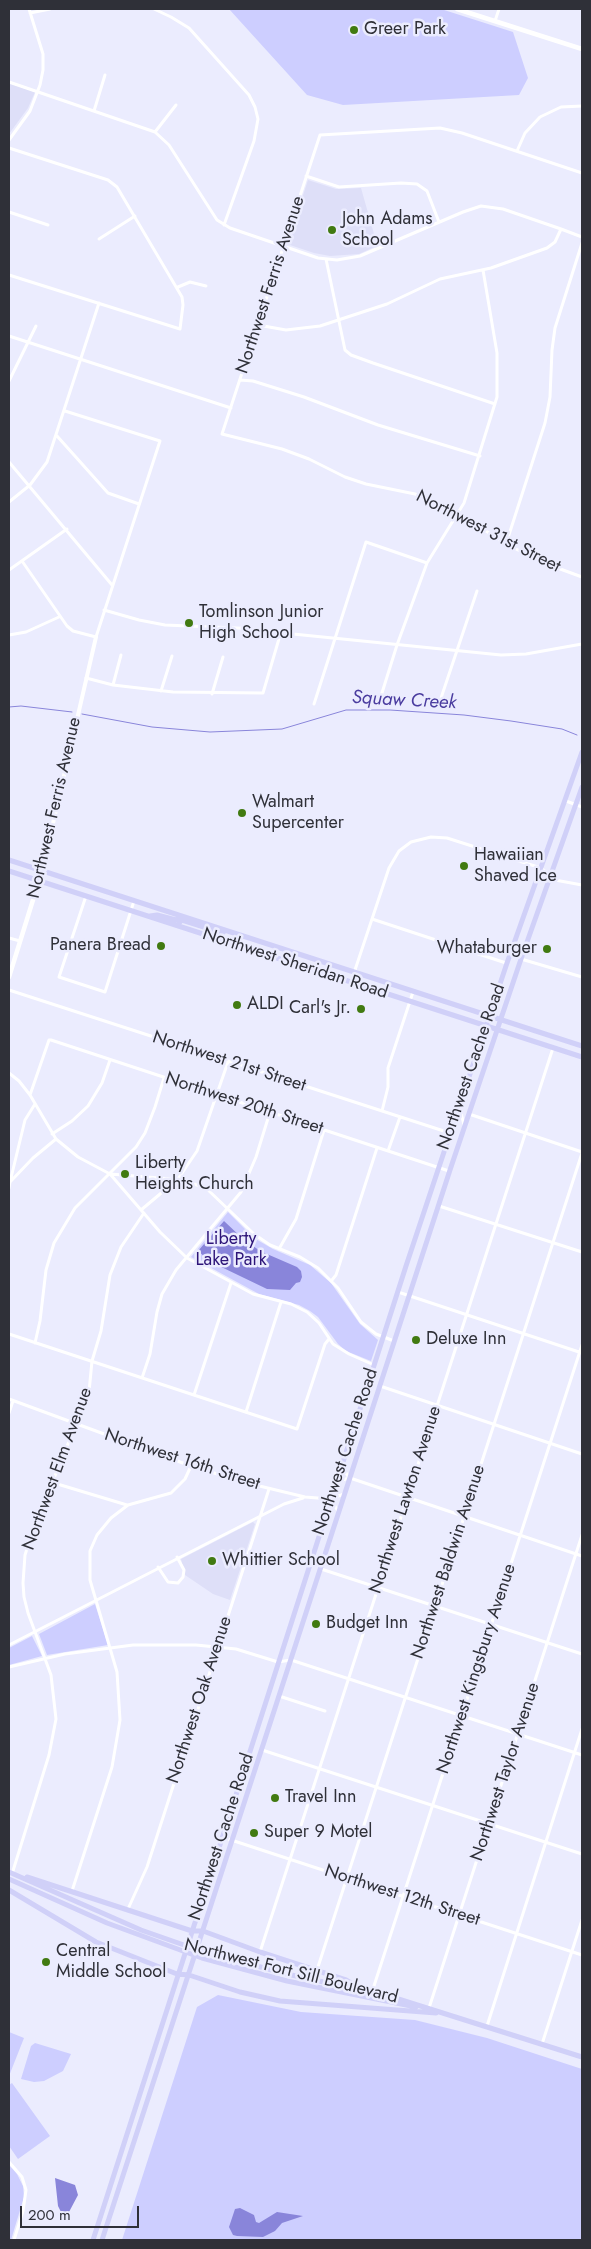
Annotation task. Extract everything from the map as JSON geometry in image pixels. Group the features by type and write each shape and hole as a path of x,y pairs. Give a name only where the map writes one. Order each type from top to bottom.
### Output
{"main road":[{"path":"457,9 582,49"},
{"name":"Northwest Cache Road","path":"93,2240 397,1292 507,963 582,752"},
{"name":"Northwest Cache Road","path":"102,2240 200,1943 449,1171 496,1030 582,787"},
{"name":"Northwest Sheridan Road","path":"9,860 582,1046"},
{"name":"Northwest Sheridan Road","path":"9,871 582,1057"},
{"name":"Northwest Ferris Avenue","path":"9,977 42,871"},
{"path":"148,916 157,915 176,920 182,916"},
{"path":"178,926 182,920 224,933 231,932"},
{"path":"10,1875 72,1891 192,1930 204,1930 260,1952 346,1980 363,1991"},
{"name":"Northwest Fort Sill Boulevard","path":"10,1875 133,1927 196,1949 265,1969 372,1992 487,2026 582,2057"},
{"name":"Northwest Fort Sill Boulevard","path":"10,1875 107,1923 171,1948 220,1964 287,1981 436,2011"},
{"path":"9,1890 96,1942 177,1974 189,1975 240,1992 280,2001 446,2014"},
{"path":"124,2174 122,2169 130,2143 125,2141"}],"street":[{"path":"9,140 30,111 38,92 43,70 43,54 29,11 50,9"},
{"path":"154,9 189,28 249,95 255,107 258,120 254,141 224,225"},
{"path":"495,21 499,9"},
{"path":"94,111 105,75"},
{"path":"9,82 155,132 169,145 211,213 224,225 326,259 360,256 472,208 488,206 503,209 582,237"},
{"path":"155,132 176,105"},
{"path":"582,106 560,107 540,118 525,133 516,151 582,173"},
{"name":"Northwest Ferris Avenue","path":"222,434 320,134 440,128 462,133 516,151"},
{"path":"9,148 108,180 117,186 178,287 183,305 180,329 9,275"},
{"path":"306,176 339,187 417,184 427,191 439,222"},
{"path":"9,212 48,225"},
{"path":"100,239 135,216"},
{"path":"258,325 286,330 320,326 339,321 387,304 440,279 483,270 551,246 561,230"},
{"path":"506,544 546,422 550,397 555,328 582,244"},
{"path":"326,259 345,350 351,355 495,404"},
{"path":"381,696 397,645 427,563 459,514 480,456 495,404 498,382 497,353 483,270"},
{"path":"178,287 190,282 206,286"},
{"path":"9,502 30,485 47,462 99,303"},
{"path":"9,381 36,326"},
{"path":"9,336 231,408"},
{"path":"240,380 253,381 304,397 378,425 480,456"},
{"path":"22,561 60,616 73,631 96,637 160,441 65,411"},
{"name":"Northwest 31st Street","path":"222,434 282,449 309,459 345,477 366,484 415,494 459,514 506,544 544,563 582,577"},
{"path":"57,435 108,493 138,504"},
{"path":"9,462 112,585"},
{"path":"9,570 67,529"},
{"path":"314,704 366,542 427,563"},
{"path":"440,701 477,591"},
{"path":"104,610 165,625 261,629 336,639 457,651 514,655 582,644"},
{"path":"9,635 26,632 60,616"},
{"path":"85,678 161,691 212,694 263,693 281,632"},
{"name":"Northwest Ferris Avenue","path":"42,871 96,637"},
{"path":"113,684 121,655"},
{"path":"161,691 172,656"},
{"path":"212,694 223,657"},
{"path":"566,801 582,808"},
{"path":"351,982 394,857 404,846 417,840 431,837 446,838 541,868 549,877 561,882 582,886"},
{"path":"86,896 59,977 105,992 134,900"},
{"path":"372,919 507,963"},
{"path":"9,938 20,941"},
{"path":"521,959 582,977"},
{"name":"Northwest 21st Street","path":"9,990 450,1133"},
{"path":"382,1111 388,1087 388,1068 413,992"},
{"name":"Northwest 20th Street","path":"30,1095 49,1040 449,1171"},
{"name":"Northwest Lawton Avenue","path":"260,1952 553,1048"},
{"path":"52,1134 76,1118 88,1106 102,1083 110,1060"},
{"name":"Northwest Elm Avenue","path":"10,1875 55,1732 54,1694 45,1658 34,1632 24,1597 23,1568 28,1544 89,1392 92,1361 101,1331 110,1275 121,1247 142,1212 178,1179 197,1152 228,1062"},
{"path":"9,1073 19,1081 30,1095 56,1139 78,1157 110,1174 142,1212 187,1258 262,1298 281,1302 307,1312 319,1323 329,1339 339,1349 374,1365"},
{"path":"35,1343 40,1321 46,1270 54,1243 75,1208 136,1147 145,1133 164,1078"},
{"path":"9,1188 25,1120 34,1104"},
{"path":"457,1111 461,1113 464,1127"},
{"path":"142,1378 150,1354 162,1294 176,1270 241,1192 249,1178 270,1112"},
{"path":"468,1114 582,1153"},
{"path":"388,1151 400,1117"},
{"path":"279,1249 296,1219 324,1130"},
{"path":"10,1182 33,1158 56,1139"},
{"path":"332,1280 336,1274 377,1148"},
{"name":"Northwest Baldwin Avenue","path":"317,1971 582,1153"},
{"path":"110,1174 178,1179 194,1182 207,1189 254,1234 279,1249 310,1262 332,1280 361,1322 383,1337 394,1341"},
{"path":"438,1205 582,1252"},
{"path":"194,1395 231,1283"},
{"path":"397,1292 581,1353"},
{"path":"246,1412 281,1302"},
{"path":"9,1334 296,1428 324,1344 329,1339"},
{"name":"Northwest Kingsbury Avenue","path":"372,1992 581,1353 582,1345"},
{"path":"379,1386 582,1454"},
{"name":"Northwest 16th Street","path":"9,1399 191,1466 305,1497 330,1499 344,1494"},
{"path":"9,1413 13,1401"},
{"path":"72,1891 116,1751 120,1703 119,1684 111,1647 89,1571 89,1560 93,1543 102,1528 128,1505 171,1493 185,1479 191,1466"},
{"path":"341,1466 349,1478"},
{"path":"336,1482 349,1478 582,1556"},
{"path":"54,1483 112,1502 128,1505"},
{"name":"Northwest Oak Avenue","path":"128,1909 146,1867 269,1488"},
{"path":"9,1645 259,1516 284,1504 305,1497"},
{"path":"330,1499 338,1512"},
{"name":"Northwest Taylor Avenue","path":"428,2009 582,1535"},
{"path":"158,1567 168,1582 178,1583 183,1577 184,1570 178,1558"},
{"path":"320,1569 582,1654"},
{"path":"9,1667 45,1658 111,1647 156,1644 218,1646 236,1649 278,1662 291,1660 582,1755"},
{"path":"279,1696 325,1710"},
{"path":"487,2026 582,1729"},
{"path":"262,1750 582,1854"},
{"name":"Northwest 12th Street","path":"221,1837 582,1955"},
{"path":"542,2044 582,1920"},
{"path":"9,2162 22,2177 26,2190 23,2212 14,2240"}],"shaded area":[{"path":"9,83 35,92 28,108 9,134"},
{"name":"John Adams School","path":"308,180 336,189 361,188 376,241 379,245 359,254 330,256 287,244"},
{"path":"224,1221 242,1238 260,1251 297,1267 301,1271 302,1277 300,1282 296,1283 290,1290 267,1289 213,1263 205,1257 198,1251"},
{"name":"Whittier School","path":"253,1522 255,1524 230,1600 213,1594 185,1575 181,1559"},
{"path":"55,2178 75,2185 78,2195 69,2212 62,2214 58,2206"},
{"path":"240,2208 254,2215 256,2222 259,2223 277,2212 303,2216 282,2223 275,2231 263,2237 237,2236 233,2235 229,2227 235,2209"}],"green space":[{"name":"Greer Park","path":"229,9 441,9 513,32 528,78 519,95 343,105 307,95"},
{"name":"Liberty Lake Park","path":"228,1212 254,1238 273,1249 310,1265 331,1283 360,1324 378,1340 371,1361 346,1351 338,1344 318,1317 310,1311 299,1305 259,1294 191,1257"},
{"path":"95,1604 108,1645 47,1655 39,1634"},
{"path":"32,1636 42,1656 9,1665 9,1648"},
{"path":"218,1995 301,2012 415,2020 487,2038 582,2069 582,2240 122,2240 197,2007"},
{"path":"9,2032 24,2038 9,2076"},
{"path":"35,2043 71,2054 63,2071 44,2081 34,2082 21,2079 31,2046"},
{"path":"12,2083 50,2136 18,2159 9,2146 9,2085"},
{"path":"9,2165 17,2174 23,2186 24,2197 11,2240 9,2240"}],"waterway":[{"name":"Squaw Creek","path":"9,707 21,706 72,712"},
{"name":"Squaw Creek","path":"82,714 152,727 210,732 282,729 346,710 390,710 464,715 511,721 562,729 577,735"}],"place":[{"name":"Greer Park","path":"354,30"},
{"name":"John Adams School","path":"332,230"},
{"name":"Tomlinson Junior High School","path":"189,623"},
{"name":"Walmart Supercenter","path":"242,813"},
{"name":"Hawaiian Shaved Ice","path":"464,866"},
{"name":"Panera Bread","path":"161,946"},
{"name":"Whataburger","path":"547,949"},
{"name":"ALDI","path":"237,1005"},
{"name":"Carl's Jr.","path":"361,1009"},
{"name":"Liberty Heights Church","path":"125,1174"},
{"name":"Deluxe Inn","path":"416,1340"},
{"name":"Whittier School","path":"212,1561"},
{"name":"Budget Inn","path":"316,1624"},
{"name":"Travel Inn","path":"275,1798"},
{"name":"Super 9 Motel","path":"254,1833"},
{"name":"Central Middle School","path":"46,1962"}]}
